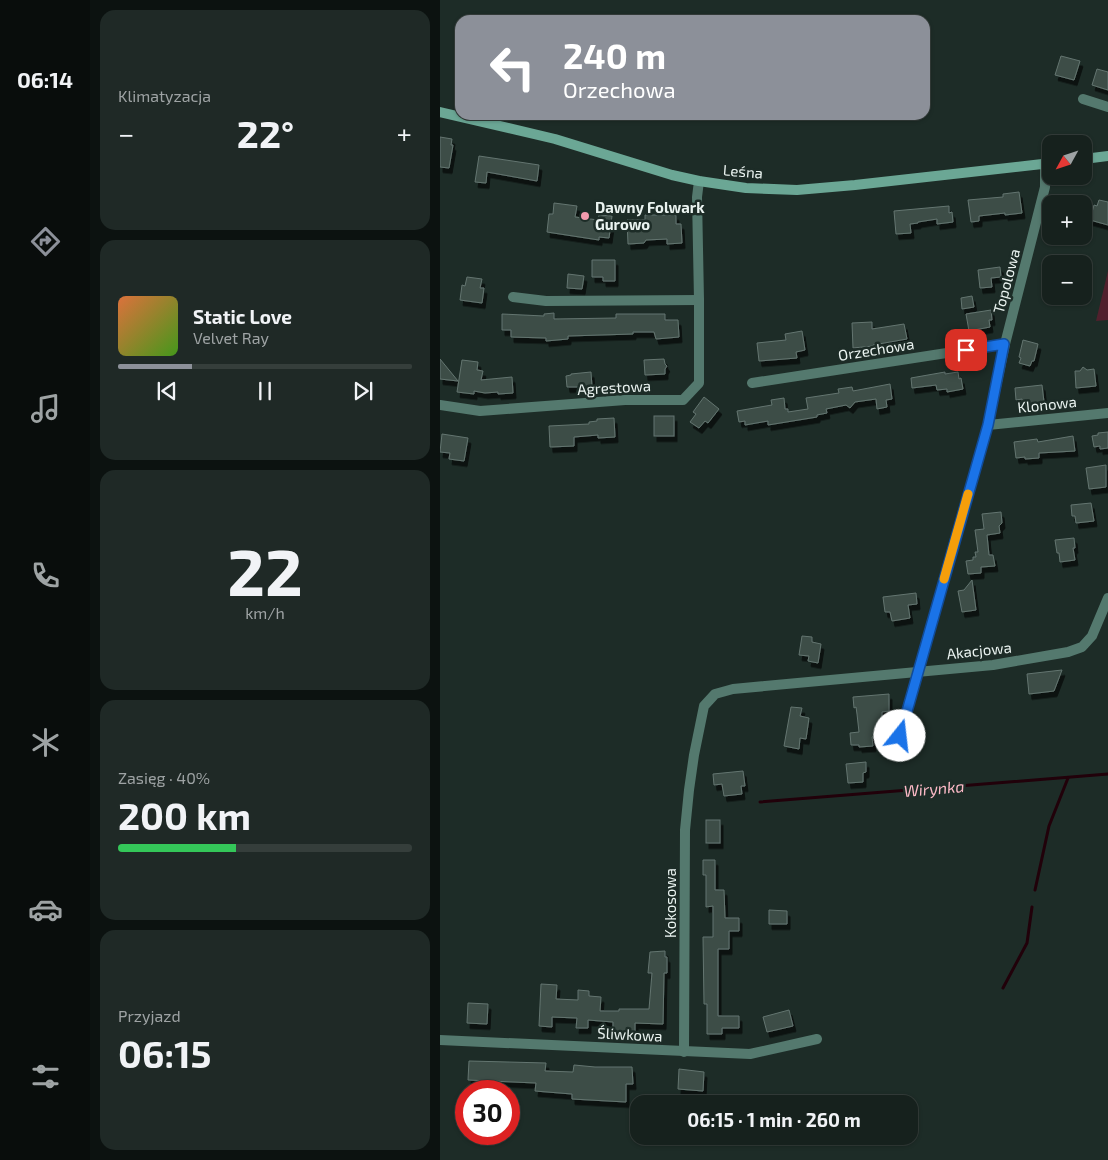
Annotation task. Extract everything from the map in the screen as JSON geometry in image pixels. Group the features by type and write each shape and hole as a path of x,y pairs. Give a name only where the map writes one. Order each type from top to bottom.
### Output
{"street":[{"path":"1083,99 1108,107"},
{"name":"Leśna","path":"440,112 455,116"},
{"name":"Leśna","path":"474,120 555,139 626,162 699,181 746,188 797,190 855,186 1042,164"},
{"path":"1092,158 1108,156"},
{"name":"Agrestowa","path":"440,405 480,411 625,400 683,400 699,383 697,196 699,181"},
{"name":"Topolowa","path":"895,752 988,425 1004,344 1046,185"},
{"path":"513,297 546,300 699,300"},
{"name":"Orzechowa","path":"752,383 1004,344"},
{"name":"Klonowa","path":"988,425 1108,413"},
{"name":"Akacjowa","path":"733,689 993,665 1068,652 1082,647 1092,636 1108,598"},
{"name":"Kokosowa","path":"684,1052 685,830 694,755 704,706 715,694 733,689"},
{"name":"Śliwkowa","path":"440,1040 750,1054 817,1038"}],"shaded area":[{"path":"1108,271 1108,320 1096,321"}],"building":[{"path":"1061,56 1080,61 1074,80 1055,75"},
{"path":"1097,69 1108,72 1108,90 1092,85"},
{"path":"440,137 452,139 451,145 453,145 449,168 440,167"},
{"path":"479,156 539,165 537,181 487,172 486,183 475,182"},
{"path":"1019,192 1022,213 979,216 979,221 971,222 968,200 1003,197 1003,194"},
{"path":"1099,200 1108,202 1108,225 1092,221 1094,205 1097,206"},
{"path":"554,203 577,206 575,217 598,220 599,215 612,216 609,238 599,237 599,240 547,232 549,214 553,214"},
{"path":"949,206 949,213 952,212 953,222 937,224 937,219 918,222 910,224 911,233 896,234 894,211"},
{"path":"645,215 676,215 676,224 681,224 682,243 667,244 667,239 646,240 644,243 628,244 627,220 645,220"},
{"path":"592,260 615,260 615,281 603,281 603,277 592,277"},
{"path":"1000,267 1001,277 991,278 992,287 980,288 978,270"},
{"path":"568,274 584,276 582,289 567,288"},
{"path":"467,277 482,279 480,288 484,288 482,303 460,300 462,285 465,286"},
{"path":"972,296 974,307 962,309 961,298"},
{"path":"991,310 992,320 989,320 990,327 969,331 966,314"},
{"path":"554,313 554,319 616,318 616,314 665,314 665,320 678,320 679,337 656,339 654,332 633,332 633,334 568,336 568,339 546,341 546,338 511,337 511,330 502,330 502,314 544,316 544,314"},
{"path":"872,322 872,329 904,324 907,339 853,348 852,323"},
{"path":"802,331 805,350 796,352 797,358 759,361 757,343 786,340 785,334"},
{"path":"1023,340 1038,344 1034,361 1032,361 1030,366 1019,363"},
{"path":"440,359 458,381 440,379"},
{"path":"664,359 667,366 665,374 645,375 644,360"},
{"path":"462,360 478,362 477,370 483,371 481,380 512,377 513,393 498,394 498,392 485,393 474,391 474,394 457,392"},
{"path":"1083,367 1087,370 1094,369 1096,386 1076,388 1075,371 1080,371"},
{"path":"591,372 592,387 567,387 566,376"},
{"path":"945,372 945,374 958,372 963,389 947,392 947,389 937,390 936,385 912,388 911,378"},
{"path":"890,384 892,399 886,400 887,407 877,409 876,399 855,402 850,408 846,405 826,409 827,413 817,415 817,417 768,425 768,421 745,425 745,421 739,422 737,411 772,405 771,400 784,398 785,409 788,409 788,412 808,409 806,398 839,393 838,389 852,387 853,391"},
{"path":"1042,385 1044,402 1023,405 1022,399 1016,400 1015,388"},
{"path":"704,397 719,409 708,423 705,421 699,428 690,422 696,414 693,412"},
{"path":"654,416 674,416 674,436 654,436"},
{"path":"614,418 615,437 598,438 598,435 574,437 574,446 550,447 549,426 589,424 589,422 597,421 597,419"},
{"path":"1108,432 1108,448 1100,449 1100,446 1094,447 1092,436"},
{"path":"442,434 468,438 464,461 449,459 450,453 440,452"},
{"path":"1073,436 1075,451 1039,453 1039,458 1016,458 1014,442 1037,439 1038,442"},
{"path":"1106,465 1106,487 1089,489 1086,468"},
{"path":"1091,503 1094,521 1076,523 1075,516 1072,516 1071,505"},
{"path":"1001,512 1002,523 999,526 1000,533 987,535 989,555 993,555 995,566 981,567 981,573 968,574 966,561 973,560 973,557 976,557 975,552 978,552 975,530 984,529 982,514"},
{"path":"1074,538 1075,560 1060,562 1055,540"},
{"path":"972,580 976,610 962,612 958,591 964,590"},
{"path":"916,593 917,604 908,605 910,618 892,621 890,612 885,612 883,597"},
{"path":"802,636 812,637 812,642 821,644 818,663 808,661 809,656 799,655"},
{"path":"1062,670 1054,691 1029,694 1027,674"},
{"path":"889,694 889,711 882,712 882,736 872,737 873,746 859,747 859,745 851,745 850,733 859,732 853,697"},
{"path":"791,707 802,708 800,716 809,718 806,739 800,738 799,749 784,746"},
{"path":"866,762 863,782 848,783 846,764"},
{"path":"743,771 745,786 741,786 742,794 724,796 722,784 714,785 713,774"},
{"path":"706,820 720,820 720,843 706,843"},
{"path":"703,860 715,860 715,890 724,890 725,918 739,918 739,931 729,931 729,949 718,949 718,1016 739,1016 739,1028 722,1028 722,1034 707,1034 707,1004 704,1004 703,937 713,937 713,906 706,907 706,875 703,875"},
{"path":"769,910 787,911 787,924 769,924"},
{"path":"665,951 667,973 664,973 663,1024 635,1023 635,1033 619,1033 619,1031 613,1031 613,1022 588,1020 588,1028 576,1028 577,1018 552,1017 552,1027 539,1026 541,984 557,985 556,999 578,1000 578,990 589,991 589,996 601,997 600,1011 649,1009 652,973 648,973 650,952"},
{"path":"468,1003 488,1004 487,1024 467,1023"},
{"path":"789,1010 793,1026 767,1032 763,1017"},
{"path":"469,1061 546,1063 545,1071 573,1072 574,1065 632,1067 633,1084 626,1084 626,1102 572,1099 572,1094 535,1091 536,1083 520,1082 520,1080 468,1080"},
{"path":"679,1069 704,1072 703,1091 678,1089"}],"waterway":[{"name":"Wirynka","path":"760,802 1108,774"},
{"path":"1035,890 1049,826 1068,778"},
{"path":"1003,988 1027,943 1032,907"}],"slow traffic":[{"path":"944,579 968,494"}],"place":[{"name":"Dawny Folwark Gurowo","path":"585,216"}],"route":[{"path":"900,736 988,425 1004,344 966,350"}]}
